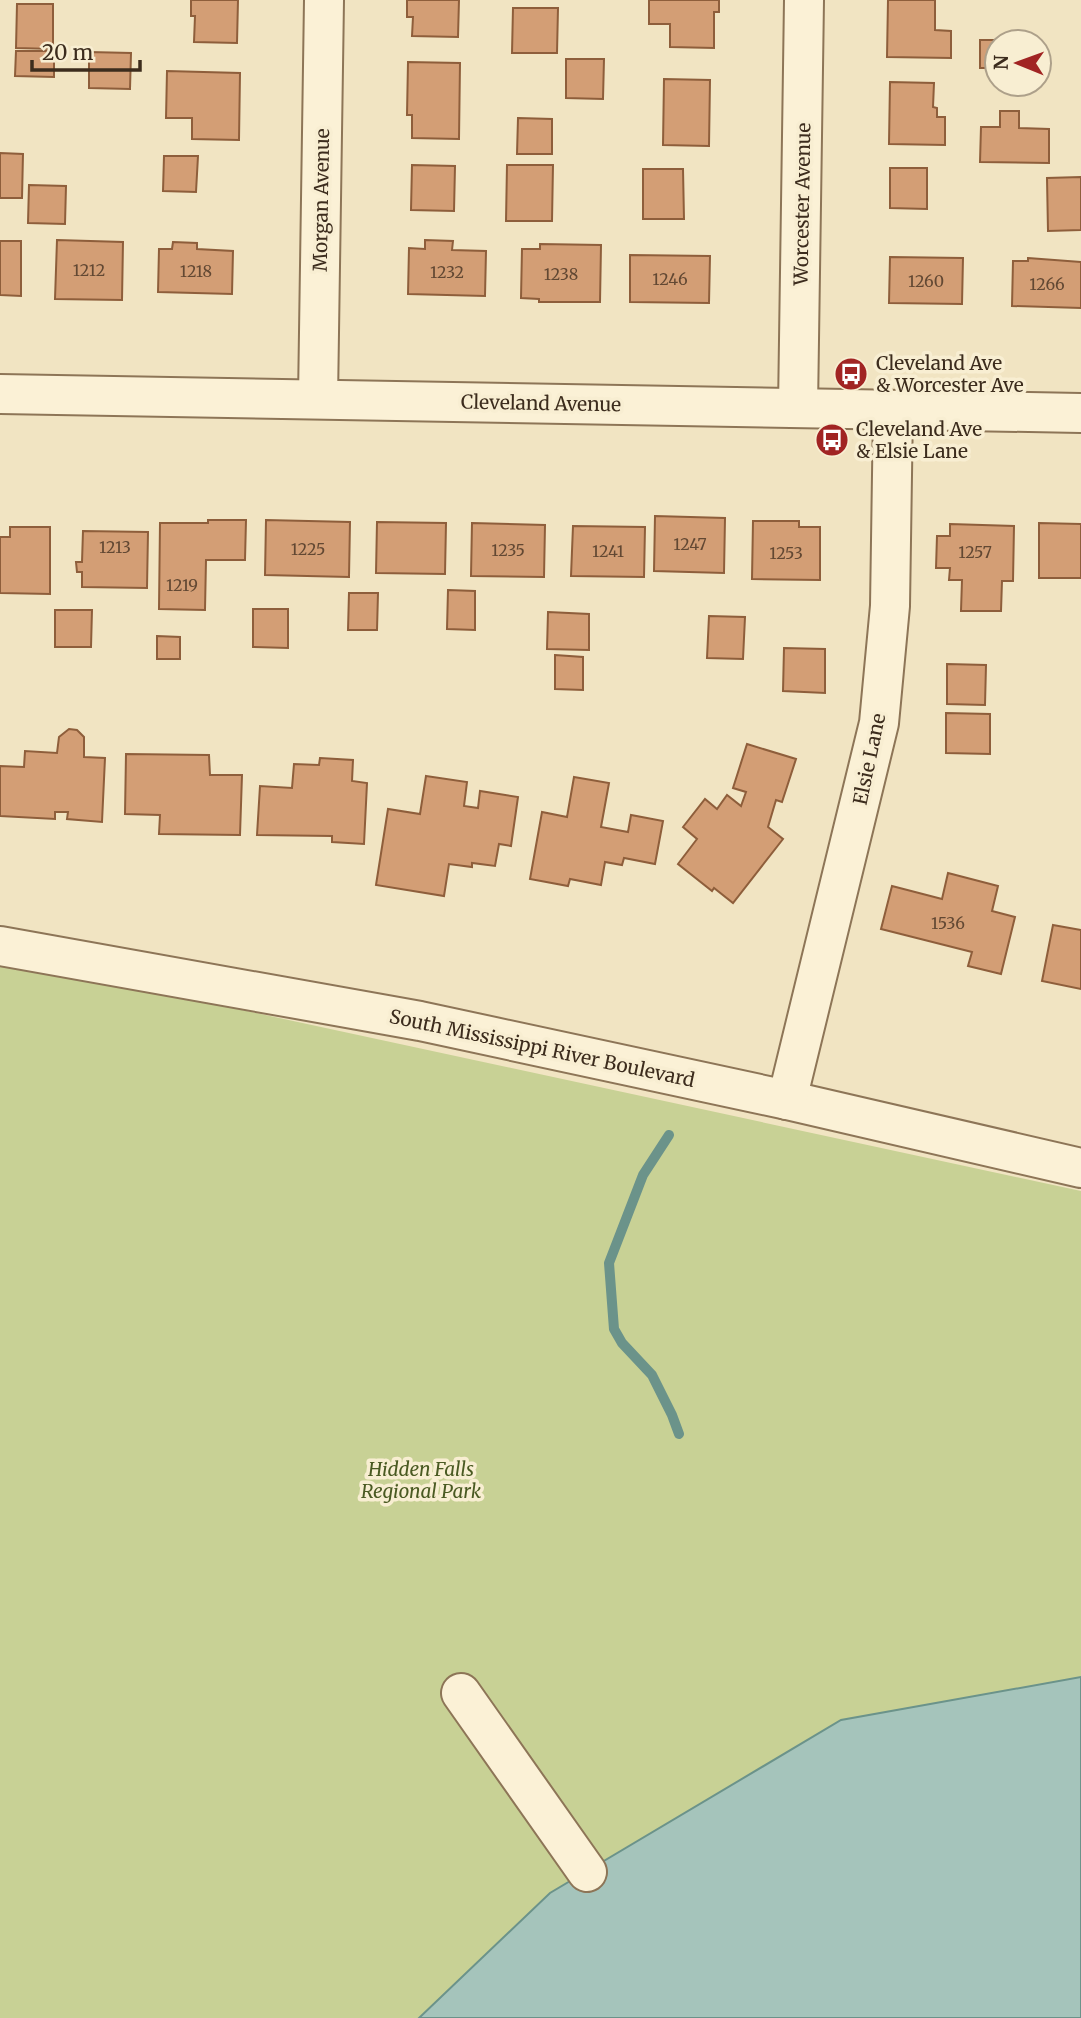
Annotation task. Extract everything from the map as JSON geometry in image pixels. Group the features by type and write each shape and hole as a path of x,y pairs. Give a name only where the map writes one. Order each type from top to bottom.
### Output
{"street":[{"name":"Morgan Avenue","path":"318,399 324,0"},
{"name":"Worcester Avenue","path":"798,408 804,0"},
{"name":"Cleveland Avenue","path":"0,394 1081,412"},
{"name":"Elsie Lane","path":"787,1100 879,723 890,606 893,410"},
{"name":"South Mississippi River Boulevard","path":"0,946 420,1021 787,1100 1081,1168"},
{"path":"461,1693 587,1872"}],"green space":[{"name":"Hidden Falls Regional Park","path":"0,961 29,964 1081,1191 1081,1677 841,1720 550,1893 419,2018 0,2018"}],"water":[{"path":"1081,1677 1081,2018 419,2018 550,1893 841,1720"}],"building":[{"path":"191,0 238,0 237,43 194,42 195,16 191,16"},
{"path":"407,0 459,0 458,37 412,36 413,17 407,17"},
{"path":"649,0 719,0 719,12 714,12 714,48 670,47 670,24 649,24"},
{"path":"888,0 935,0 935,30 951,31 951,58 887,57"},
{"path":"17,4 53,4 53,49 16,48"},
{"path":"513,8 558,8 557,53 512,53"},
{"path":"980,40 983,40 983,68 980,68"},
{"path":"16,51 54,51 54,77 15,76"},
{"path":"89,52 131,53 130,89 89,88"},
{"path":"566,59 604,59 603,99 566,98"},
{"path":"408,62 460,63 459,139 412,138 412,115 407,115"},
{"path":"167,71 240,73 239,140 192,139 192,118 166,118"},
{"path":"664,79 710,80 709,146 663,145"},
{"path":"890,82 934,83 933,107 937,108 937,117 945,117 945,145 889,144"},
{"path":"1000,111 1019,111 1019,128 1049,129 1049,163 980,162 981,127 1000,127"},
{"path":"518,118 552,119 552,154 517,154"},
{"path":"0,153 23,154 22,198 0,198"},
{"path":"164,156 198,156 196,192 163,191"},
{"path":"412,165 455,166 454,211 411,210"},
{"path":"507,165 553,165 552,221 506,221"},
{"path":"890,168 927,168 927,209 890,208"},
{"path":"643,169 683,169 684,219 643,219"},
{"path":"1081,177 1081,230 1048,231 1047,178"},
{"path":"29,185 66,186 65,224 28,223"},
{"path":"57,240 123,242 122,300 55,299"},
{"path":"425,240 453,241 452,250 486,251 485,296 408,294 409,248 425,249"},
{"path":"0,241 21,241 21,296 0,295"},
{"path":"173,242 197,243 197,249 233,251 232,294 158,292 159,249 172,249"},
{"path":"540,244 601,245 600,302 539,302 539,299 521,298 522,249 540,249"},
{"path":"630,255 710,256 709,303 630,302"},
{"path":"890,257 963,258 962,304 889,303"},
{"path":"1028,258 1081,262 1081,308 1012,306 1013,261 1028,261"},
{"path":"655,516 725,518 724,573 654,571"},
{"path":"208,520 246,520 245,560 206,560 205,610 159,609 160,523 208,523"},
{"path":"266,520 350,522 349,577 265,575"},
{"path":"753,521 799,521 799,527 820,527 820,580 752,579"},
{"path":"377,522 446,523 445,574 376,573"},
{"path":"472,523 545,525 544,577 471,576"},
{"path":"1039,523 1081,524 1081,578 1039,578"},
{"path":"950,524 1014,526 1013,581 1002,581 1001,611 961,611 962,580 949,580 950,568 936,568 937,536 950,536"},
{"path":"573,526 645,527 644,577 571,576"},
{"path":"10,527 50,527 50,594 0,593 0,537 10,537"},
{"path":"83,531 148,532 147,588 82,587 82,572 77,572 76,562 82,562"},
{"path":"448,590 475,591 475,630 447,629"},
{"path":"349,593 378,593 377,630 348,630"},
{"path":"253,609 288,609 288,648 253,647"},
{"path":"55,610 92,610 91,647 55,647"},
{"path":"548,612 589,614 589,650 547,649"},
{"path":"709,616 745,617 743,659 707,658"},
{"path":"157,636 180,637 180,659 157,659"},
{"path":"784,648 825,649 825,693 783,691"},
{"path":"555,655 583,657 583,690 555,689"},
{"path":"947,664 986,665 985,705 947,704"},
{"path":"946,713 990,714 990,754 946,753"},
{"path":"69,729 77,730 84,737 84,757 105,758 102,822 67,819 68,812 55,812 55,819 0,816 0,766 24,767 25,751 57,753 59,737"},
{"path":"747,744 796,759 782,802 776,800 768,827 783,839 733,903 714,888 712,891 678,864 697,839 683,827 705,799 717,809 727,795 741,806 746,792 733,788"},
{"path":"126,754 209,755 210,775 242,775 240,835 159,834 160,815 125,814"},
{"path":"320,758 353,760 352,781 367,783 364,844 332,842 332,836 257,835 260,786 292,788 294,764 319,765"},
{"path":"426,776 467,782 464,806 478,808 480,791 518,797 511,846 499,844 495,866 449,864 444,896 376,885 388,809 420,814"},
{"path":"574,777 609,783 601,827 628,832 631,815 663,821 655,864 624,858 622,865 605,862 601,885 570,879 568,886 530,879 542,812 567,817"},
{"path":"948,873 998,886 992,911 1015,917 1001,974 968,966 972,952 881,929 892,886 942,899"},
{"path":"1053,925 1081,930 1081,989 1042,981"}],"waterway":[{"path":"669,1135 643,1175 609,1263 614,1329 622,1343 652,1375 679,1434"}],"place":[{"name":"Cleveland Ave & Worcester Ave","path":"851,374"},
{"name":"Cleveland Ave & Elsie Lane","path":"832,440"}]}
